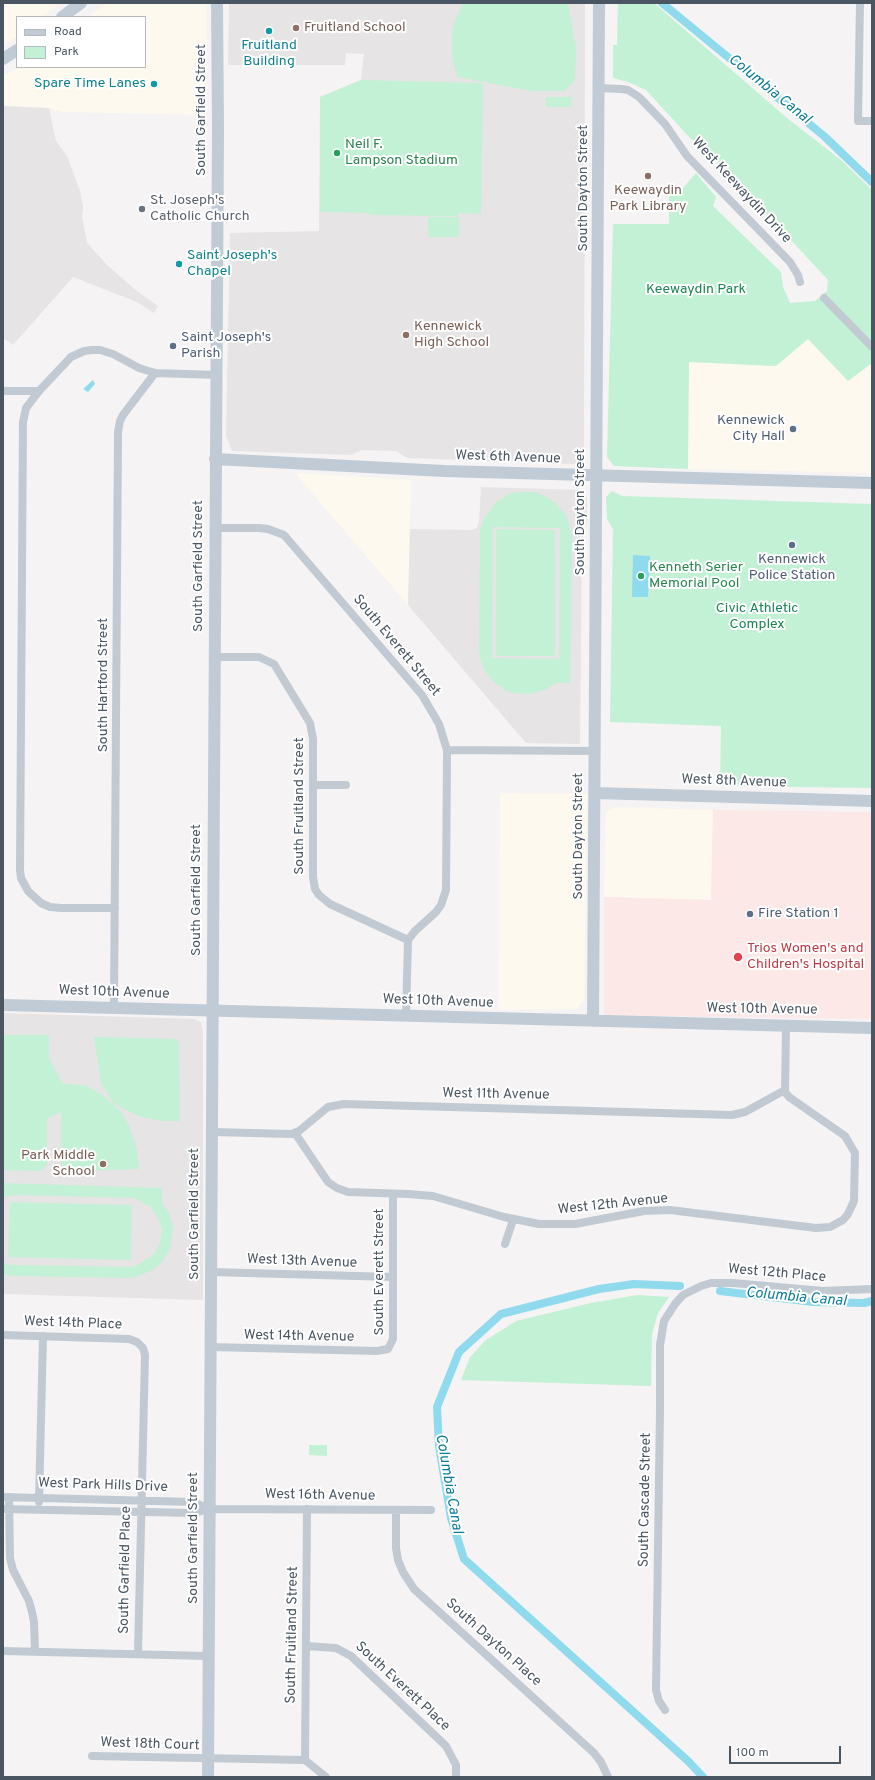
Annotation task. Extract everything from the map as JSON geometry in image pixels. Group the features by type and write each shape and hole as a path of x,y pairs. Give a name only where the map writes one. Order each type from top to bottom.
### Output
{"street":[{"path":"63,16 81,3"},
{"name":"South Garfield Street","path":"208,1777 217,3"},
{"name":"South Dayton Street","path":"593,1021 599,3"},
{"path":"860,3 858,121 872,121"},
{"path":"3,60 16,51"},
{"name":"West Keewaydin Drive","path":"599,88 621,88 634,93 639,97 665,124 687,156 790,262 798,275 800,282"},
{"path":"824,298 872,348"},
{"path":"115,908 50,907 41,903 28,891 21,878 23,422 26,408 39,391 71,357 88,351 107,352 139,368 155,373 216,376"},
{"name":"South Hartford Street","path":"114,1008 118,432 123,415 155,373"},
{"path":"3,391 39,391"},
{"name":"West 6th Avenue","path":"215,459 444,471 872,483"},
{"name":"South Everett Street","path":"214,528 268,529 287,538 422,696 439,724 447,750 446,890 441,905 436,912 415,931 408,940"},
{"name":"South Fruitland Street","path":"214,657 258,657 274,664 306,716 312,731 314,785 313,877 315,889 318,895 330,904 408,940"},
{"path":"447,750 595,751"},
{"path":"314,785 346,785"},
{"name":"West 8th Avenue","path":"595,794 872,801"},
{"path":"406,1016 408,940"},
{"name":"West 10th Avenue","path":"3,1005 872,1028"},
{"path":"785,1090 786,1026"},
{"name":"West 11th Avenue","path":"295,1133 323,1111 338,1105 732,1115 745,1112 785,1090"},
{"name":"West 12th Avenue","path":"295,1133 324,1178 332,1186 348,1192 433,1196 531,1224 563,1224 644,1212 670,1210 816,1228 830,1227 843,1220 852,1208 855,1194 855,1159 852,1147 845,1136 789,1097 785,1090"},
{"path":"211,1132 295,1133"},
{"name":"South Everett Street","path":"388,1349 393,1339 393,1194"},
{"path":"505,1244 513,1220"},
{"name":"West 13th Avenue","path":"210,1272 393,1277"},
{"name":"West 12th Place","path":"683,1295 701,1286 721,1282 823,1291 872,1289"},
{"name":"South Cascade Street","path":"666,1710 659,1701 656,1690 660,1345 664,1321 683,1295"},
{"name":"West 14th Place","path":"3,1336 129,1339 140,1345"},
{"path":"38,1510 43,1336"},
{"name":"South Garfield Place","path":"138,1654 140,1512 145,1355 140,1345"},
{"name":"West 14th Avenue","path":"210,1347 377,1352 388,1349"},
{"path":"6,1497 10,1558 13,1570 29,1601 32,1612 34,1622 35,1650"},
{"name":"West Park Hills Drive","path":"6,1497 193,1502 209,1509"},
{"name":"West Park Hills Drive","path":"6,1509 193,1513 209,1509"},
{"name":"West 16th Avenue","path":"209,1509 431,1510"},
{"name":"South Fruitland Street","path":"305,1760 307,1509"},
{"name":"South Dayton Place","path":"396,1510 396,1548 398,1560 403,1572 414,1588 594,1753 601,1762 608,1777"},
{"name":"South Everett Place","path":"306,1646 336,1648 351,1656 446,1746 456,1765 456,1777"},
{"path":"3,1650 208,1656"},
{"name":"West 18th Court","path":"92,1756 305,1760"},
{"path":"305,1760 326,1777"}],"shaded area":[{"path":"3,3 60,3 43,16 16,16 16,37 3,46"},
{"path":"107,3 207,3 206,115 63,112 49,108 3,106 3,76 18,68 146,68 146,16 89,16"},
{"name":"Kennewick High School","path":"229,3 585,3 584,455 575,464 407,458 396,451 362,450 351,455 232,451 226,436 230,233 319,231 320,97 361,80 364,54 346,53 345,65 228,65"},
{"path":"3,106 49,108 56,141 67,156 80,191 83,207 82,217 87,243 107,265 138,292 158,306 154,313 137,302 73,277 13,345 3,338"},
{"path":"808,338 848,381 872,363 872,473 688,469 688,362 776,366"},
{"path":"295,473 411,480 408,605"},
{"path":"481,487 581,490 587,497 587,524 582,530 580,744 526,743 408,605 410,529 472,530 477,528 479,522"},
{"path":"500,793 587,794 584,1000 577,1009 498,1010"},
{"path":"614,807 713,810 711,900 604,897 606,813"},
{"name":"Trios Women's and Children's Hospital","path":"713,810 872,812 872,1019 604,1015 604,897 711,900"},
{"name":"Park Middle School","path":"3,1013 194,1019 201,1022 203,1034 203,1300 3,1294"}],"green space":[{"path":"463,3 568,3 576,48 575,80 564,91 532,91 457,77 452,56 452,32 455,20"},
{"name":"Keewaydin Park","path":"618,3 654,3 787,118 841,160 872,190 872,363 848,381 808,339 776,366 689,362 688,469 614,466 607,457 613,224 669,224 669,190 683,188 696,173 716,197 713,206 781,272 783,287 790,303 815,301 827,291 828,280 713,156 691,139 646,90 628,82 613,78 613,45 617,45"},
{"name":"Neil F. Lampson Stadium","path":"361,80 483,83 481,214 458,213 458,216 370,215 369,213 320,212 320,97"},
{"path":"546,97 571,97 571,107 546,107"},
{"path":"428,217 459,217 459,237 428,237"},
{"name":"Civic Athletic Complex","path":"612,491 622,496 872,504 872,788 720,786 721,726 610,722 613,529 607,519 606,497"},
{"path":"535,492 547,497 565,514 569,523 572,538 570,683 555,683 547,689 530,694 506,691 493,681 485,671 479,650 480,531 483,520 495,503 511,493","holes":["493,527 560,528 559,659 492,658"]},
{"path":"496,529 555,530 555,656 496,656"},
{"path":"3,1035 49,1035 49,1058 62,1083 87,1086 104,1096 120,1111 129,1125 137,1150 139,1169 66,1171 61,1165 61,1112 47,1119 47,1165 40,1171 3,1170"},
{"path":"94,1037 176,1039 179,1043 180,1121 161,1121 138,1116 114,1104 101,1083"},
{"path":"3,1183 162,1188 162,1203 169,1213 173,1227 170,1248 163,1261 153,1270 133,1278 13,1276 3,1274 3,1263 13,1265 132,1267 138,1265 154,1254 160,1243 162,1230 158,1218 151,1207 134,1198 15,1195 3,1197"},
{"path":"10,1202 132,1205 131,1260 8,1257"},
{"path":"637,1295 669,1297 658,1313 652,1334 651,1386 461,1380 470,1357 486,1340 516,1321 591,1303"},
{"path":"309,1445 327,1445 327,1456 309,1455"}],"water":[{"path":"93,380 95,384 88,392 83,389"},
{"name":"Kenneth Serier Memorial Pool","path":"633,555 650,556 648,597 632,597"}],"waterway":[{"name":"Columbia Canal","path":"662,3 824,136 872,182"},
{"name":"Columbia Canal","path":"680,1286 634,1284 599,1289 501,1314 459,1352 437,1407 439,1446 451,1518 464,1559 688,1761 703,1777"},
{"name":"Columbia Canal","path":"720,1291 813,1302 864,1303 872,1301"}],"place":[{"name":"Fruitland School","path":"296,28"},
{"name":"Fruitland Building","path":"269,31"},
{"name":"Spare Time Lanes","path":"154,84"},
{"name":"Neil F. Lampson Stadium","path":"337,153"},
{"name":"Keewaydin Park Library","path":"648,176"},
{"name":"St. Joseph's Catholic Church","path":"142,209"},
{"name":"Saint Joseph's Chapel","path":"179,264"},
{"name":"Kennewick High School","path":"406,335"},
{"name":"Saint Joseph's Parish","path":"173,346"},
{"name":"Kennewick City Hall","path":"793,429"},
{"name":"Kennewick Police Station","path":"792,545"},
{"name":"Kenneth Serier Memorial Pool","path":"641,576"},
{"name":"Fire Station 1","path":"750,914"},
{"name":"Trios Women's and Children's Hospital","path":"738,957"},
{"name":"Park Middle School","path":"103,1164"}]}
